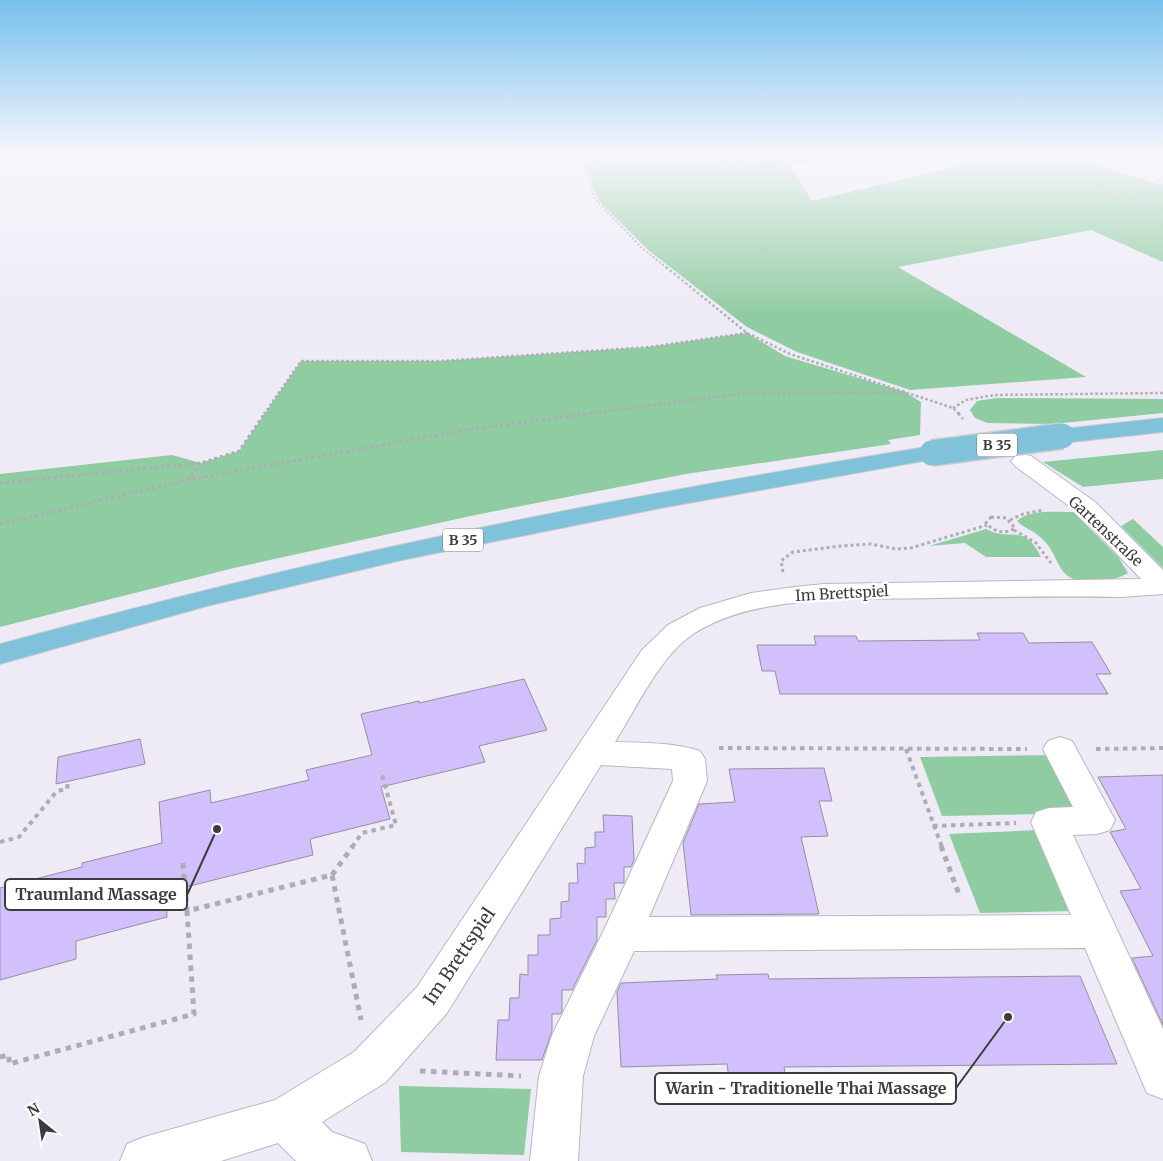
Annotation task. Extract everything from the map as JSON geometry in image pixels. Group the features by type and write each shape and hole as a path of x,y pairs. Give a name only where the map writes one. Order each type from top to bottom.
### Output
{"main road":[{"name":"B 35","path":"0,654 227,592 507,530 751,483 932,453 1163,425"}],"street":[{"name":"Gartenstraße","path":"1022,461 1086,507 1163,586"},
{"name":"Im Brettspiel","path":"144,1161 285,1118 370,1068 432,1000 653,657 678,631 710,614 751,602 824,592 1065,588 1121,589 1163,586"},
{"path":"1060,749 1097,820 1049,822 1163,1078"},
{"path":"554,1161 561,1076 573,1035 622,934 690,781 688,759 658,755 592,753"},
{"path":"622,934 1098,931"},
{"path":"285,1118 317,1149 348,1161"}],"path":[{"path":"603,208 640,248 747,333 790,354 953,408 966,400 994,395 1163,394"},
{"path":"0,483 201,463 239,451 301,361 441,361 649,347 747,333"},
{"path":"0,524 187,480 466,430 739,394 905,392"},
{"path":"187,480 201,463"},
{"path":"987,525 988,518 1001,517 1013,523 1014,530"},
{"path":"794,595 783,572 781,561 793,552 871,544 896,549 911,548 987,525 998,532 1014,530 1028,535 1039,544 1065,588"},
{"path":"688,759 716,748 1163,748"},
{"path":"906,749 974,933"},
{"path":"187,911 332,875 362,834 396,825 381,771"},
{"path":"0,842 19,837 57,791 67,789 68,782"},
{"path":"933,826 1049,822"},
{"path":"0,1057 9,1055 9,1064 194,1014 183,863"},
{"path":"332,875 370,1068 471,1075 561,1076"}],"green space":[{"path":"606,208 1163,208 1163,262 1091,230 898,267 1086,377 910,390 797,352 747,327 647,249"},
{"path":"747,333 785,356 905,392 921,402 920,435 888,440 891,444 686,474 480,514 234,568 0,627 0,474 172,455 201,463 239,451 301,361 441,361 649,347"},
{"path":"996,398 1163,399 1163,413 1053,424 987,423 975,418 970,410 977,401"},
{"path":"1163,450 1163,479 1083,487 1043,462"},
{"path":"1074,512 1119,558 1128,573 1109,580 1100,581 1081,581 1072,578 1060,567 1047,544 1017,521 1022,517 1036,513"},
{"path":"1133,519 1163,547 1163,568 1121,526"},
{"path":"986,529 995,533 1023,536 1035,546 1041,557 986,557 965,543 929,546"},
{"path":"1053,755 1083,813 942,816 920,757"},
{"path":"1039,830 1073,911 980,913 949,834"},
{"path":"399,1086 531,1089 524,1155 401,1152"}],"building":[{"path":"977,633 1023,633 1029,643 1092,642 1111,674 1096,674 1108,694 780,694 775,671 762,671 757,645 816,645 814,636 856,636 858,641 980,640"},
{"path":"524,679 547,730 479,746 485,762 381,787 390,819 310,839 313,855 166,892 167,917 76,941 76,959 0,980 0,888 82,867 82,863 162,843 159,802 210,790 211,803 309,780 306,770 372,755 361,714"},
{"path":"140,739 145,764 56,784 58,757"},
{"path":"824,768 832,801 819,801 828,836 801,837 819,914 691,915 683,843 699,804 735,802 729,769"},
{"path":"1163,775 1163,1025 1132,958 1153,956 1120,891 1141,889 1110,832 1126,829 1098,777"},
{"path":"603,815 632,816 634,860 631,867 624,867 624,883 614,883 615,899 606,899 606,917 597,917 597,940 572,990 562,990 562,1012 560,1014 552,1014 552,1031 542,1060 496,1060 498,1020 509,1020 510,998 519,998 520,974 528,975 528,955 538,955 538,935 550,935 550,919 561,918 561,902 569,901 569,883 578,883 577,863 585,864 585,848 595,847 595,832 604,832"},
{"path":"768,974 769,979 1080,976 1117,1064 784,1067 786,1079 729,1079 727,1064 621,1067 617,992 621,983 718,979 716,975"}],"place":[{"name":"Traumland Massage","path":"217,829"},
{"name":"Warin - Traditionelle Thai Massage","path":"1008,1017"}]}
